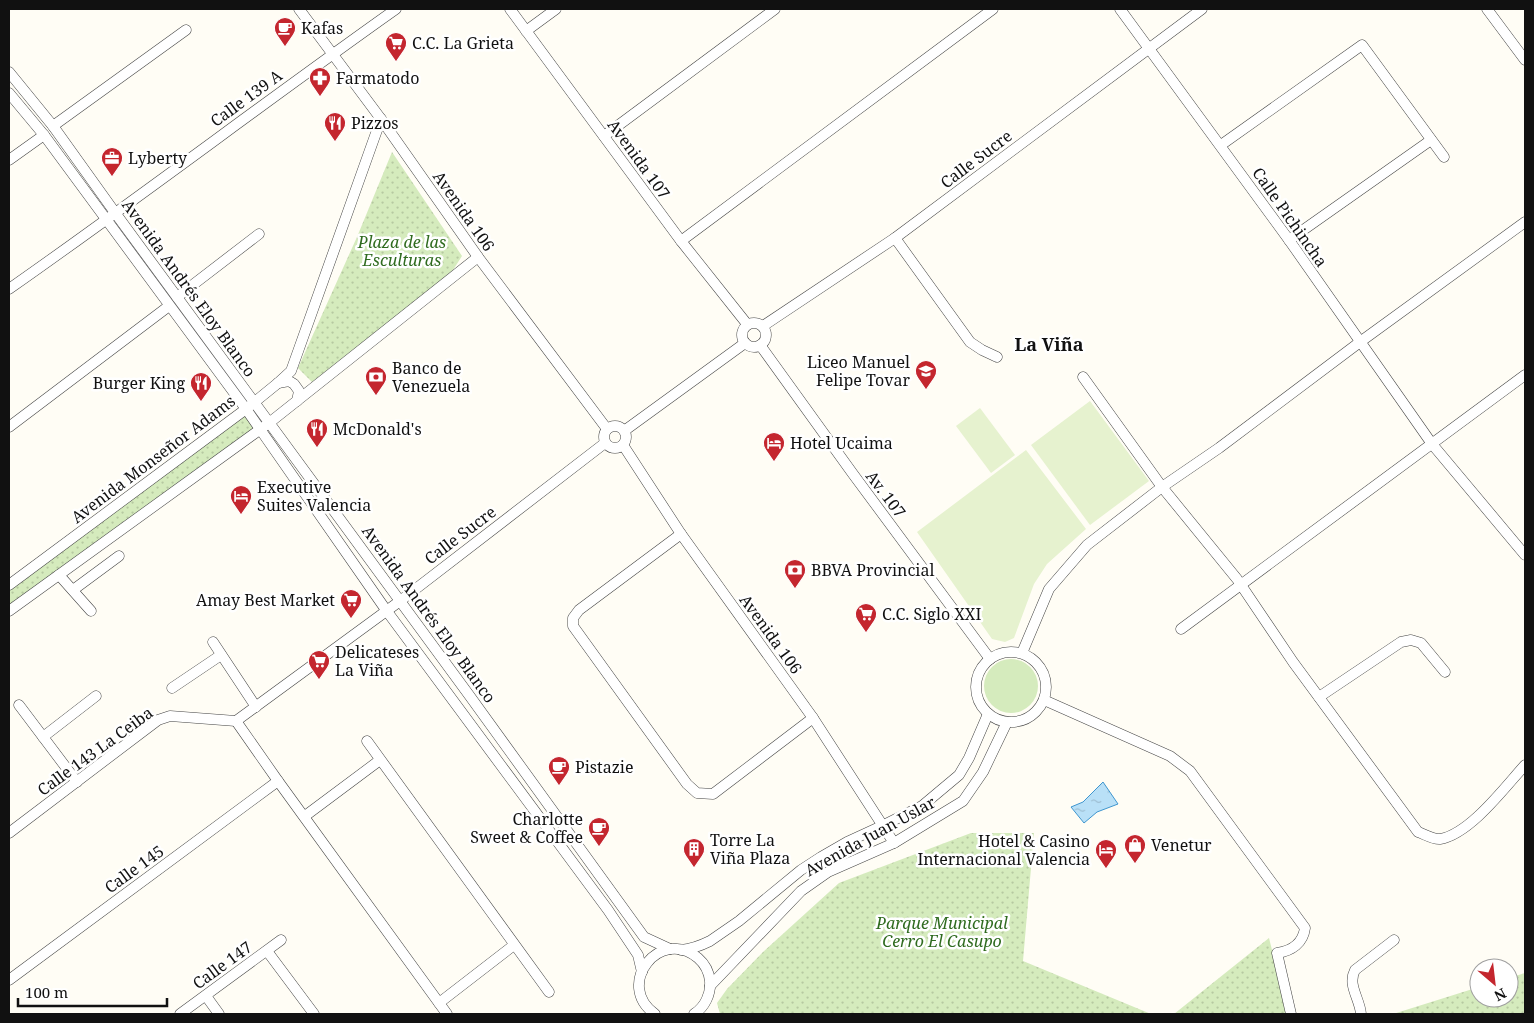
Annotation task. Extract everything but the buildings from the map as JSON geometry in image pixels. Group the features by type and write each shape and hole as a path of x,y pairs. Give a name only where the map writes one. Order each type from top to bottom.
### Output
{"street":[{"name":"Avenida 106","path":"299,9 381,119 478,257 608,429"},
{"name":"Calle 139 A","path":"9,289 116,214 396,9"},
{"name":"Avenida 107","path":"510,9 681,241 747,324"},
{"path":"526,31 556,9"},
{"path":"604,136 775,9"},
{"path":"681,241 993,9"},
{"name":"Calle Pichincha","path":"1120,9 1221,145 1432,444 1525,555"},
{"name":"Calle Sucre","path":"763,326 895,238 1202,9"},
{"path":"1487,9 1525,60"},
{"path":"53,126 186,30"},
{"path":"1221,145 1362,45 1444,158"},
{"name":"Avenida Andrés Eloy Blanco","path":"9,72 53,126 644,937 670,949 681,950"},
{"name":"Avenida Andrés Eloy Blanco","path":"9,93 44,135 246,409 386,610 608,910 638,955 642,972 640,991 644,1003"},
{"name":"Avenida Monseñor Adams","path":"9,585 246,409 291,371 381,119"},
{"path":"9,160 44,135"},
{"path":"1289,240 1431,140"},
{"path":"1022,653 1049,589 1087,545 1162,487 1220,448 1360,342 1525,222"},
{"path":"177,297 258,234"},
{"path":"895,238 970,342 982,350 997,356"},
{"path":"9,611 260,430 478,257"},
{"path":"9,427 169,306"},
{"path":"756,322 763,326 766,338 760,345 752,347 745,343 742,331 747,324 756,322"},
{"path":"624,431 745,343"},
{"name":"Av. 107","path":"760,345 990,658"},
{"path":"1181,629 1525,375"},
{"path":"1083,377 1162,487 1240,584 1293,662 1418,832 1438,839 1453,835 1474,822 1525,765"},
{"path":"278,383 290,381 294,384 299,391 297,401"},
{"path":"614,426 624,431 626,438 623,445 612,448 606,443 604,436 608,429 614,426"},
{"name":"Calle Sucre","path":"236,721 400,601 606,443"},
{"name":"Avenida 106","path":"623,445 681,534 813,718 894,843"},
{"path":"681,534 580,610 573,618 573,626 682,776 697,793 712,794 813,718"},
{"path":"73,590 119,556"},
{"path":"59,575 91,612"},
{"path":"1320,698 1401,642 1411,640 1421,642 1445,672"},
{"path":"213,642 256,707"},
{"path":"1004,652 1022,653 1031,657 1038,664 1046,681 1046,691 1044,700 1038,710 1018,722 1007,722 988,714 976,694 976,683 979,672 990,658 1004,652"},
{"path":"172,688 221,655"},
{"path":"43,737 96,696"},
{"path":"1044,700 1170,756 1190,771 1305,928 1304,939 1285,952 1277,953 1291,1014"},
{"path":"19,705 77,782"},
{"name":"Avenida Juan Uslar","path":"681,950 700,946 710,941 739,921 821,857 861,834 922,806 959,775 970,758 988,714"},
{"name":"Calle 143 La Ceiba","path":"9,833 158,720 170,716 236,721"},
{"path":"236,721 447,1014"},
{"name":"Avenida Juan Uslar","path":"710,986 801,891 828,872 894,843 963,801 983,772 1007,722"},
{"path":"367,741 549,992"},
{"path":"305,816 380,760"},
{"name":"Calle 145","path":"9,980 278,781"},
{"name":"Calle 147","path":"180,1014 281,940"},
{"path":"1361,1014 1352,981 1355,970 1394,940"},
{"path":"439,1003 514,945"},
{"path":"642,972 650,959 670,949"},
{"path":"681,950 693,954 703,962 709,974 710,986 705,1010 694,1014"},
{"path":"267,951 314,1014"},
{"path":"206,996 219,1014"},
{"path":"641,1014 644,1003 655,1014"}],"green space":[{"name":"Plaza de las Esculturas","path":"392,152 462,256 453,270 431,289 312,382 298,368 357,237"},
{"path":"1090,401 1149,481 1090,525 1031,445"},
{"path":"980,408 1015,455 991,473 956,426"},
{"path":"246,409 260,430 9,611 9,585"},
{"path":"1026,450 1086,529 1047,564 1034,584 1014,638 1005,642 992,639 917,532"},
{"path":"1006,659 1016,659 1026,663 1034,671 1038,686 1034,701 1026,709 1016,713 1006,713 996,709 988,701 984,691 984,681 988,671 996,663"},
{"name":"Parque Municipal Cerro El Casupo","path":"971,833 1034,833 1023,961 1151,1014 720,1014 717,1003 727,989 763,952 839,883"},
{"path":"1269,938 1288,1014 1174,1014"},
{"path":"1525,973 1525,1014 1393,1014 1469,990 1469,1008 1519,1008 1519,975"}],"water":[{"path":"1103,782 1118,804 1097,812 1084,823 1071,807 1083,802"}],"place":[{"name":"Kafas","path":"285,47"},
{"name":"C.C. La Grieta","path":"396,62"},
{"name":"Farmatodo","path":"320,97"},
{"name":"Pizzos","path":"335,142"},
{"name":"Lyberty","path":"112,177"},
{"name":"Liceo Manuel Felipe Tovar","path":"926,390"},
{"name":"Banco de Venezuela","path":"376,396"},
{"name":"Burger King","path":"201,402"},
{"name":"McDonald's","path":"317,448"},
{"name":"Hotel Ucaima","path":"774,462"},
{"name":"Executive Suites Valencia","path":"241,515"},
{"name":"BBVA Provincial","path":"795,589"},
{"name":"Amay Best Market","path":"351,619"},
{"name":"C.C. Siglo XXI","path":"866,633"},
{"name":"Delicateses La Viña","path":"319,680"},
{"name":"Pistazie","path":"559,786"},
{"name":"Charlotte Sweet & Coffee","path":"599,847"},
{"name":"Venetur","path":"1135,864"},
{"name":"Torre La Viña Plaza","path":"694,868"},
{"name":"Hotel & Casino Internacional Valencia","path":"1106,869"}],"district":[{"name":"La Viña","path":"1049,345"}]}
